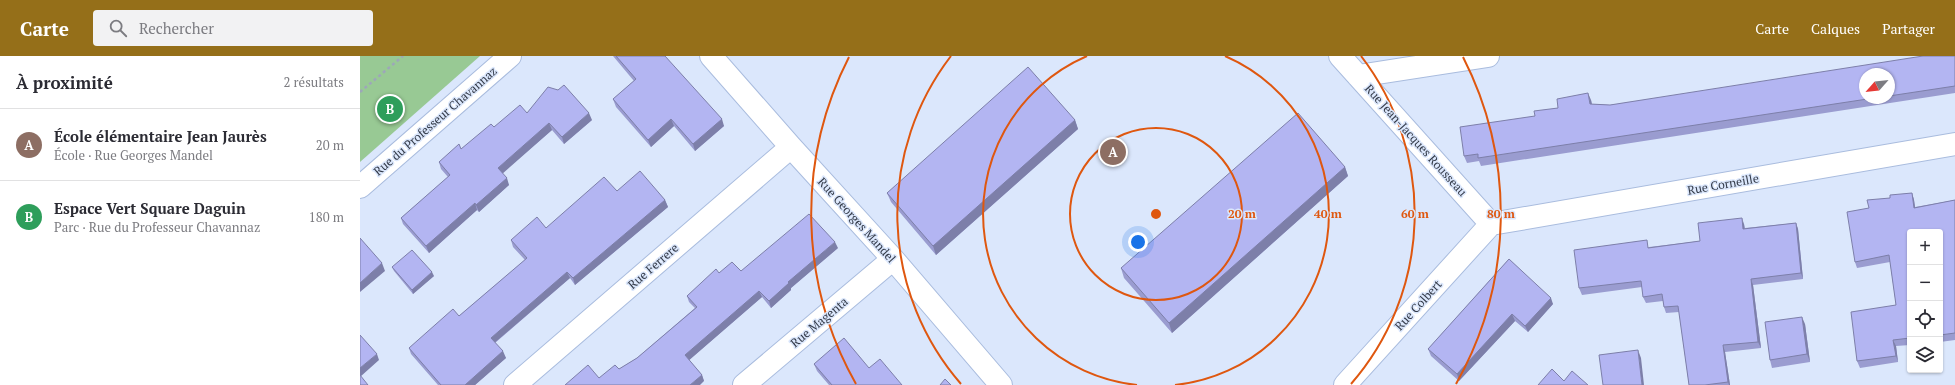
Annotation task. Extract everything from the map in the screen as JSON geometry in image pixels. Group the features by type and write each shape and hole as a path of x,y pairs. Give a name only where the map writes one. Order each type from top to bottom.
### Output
{"street":[{"name":"Rue du Professeur Chavannaz","path":"360,187 510,56"},
{"name":"Rue Georges Mandel","path":"711,56 893,259 1001,385"},
{"name":"Rue Jean-Jacques Rousseau","path":"1340,56 1491,224"},
{"path":"1358,76 1488,56"},
{"name":"Rue Corneille","path":"1491,224 1955,144"},
{"name":"Rue Ferrere","path":"514,385 791,147"},
{"name":"Rue Colbert","path":"1346,385 1491,224"},
{"name":"Rue Magenta","path":"744,385 893,259"}],"path":[{"path":"360,92 403,56"}],"green space":[{"path":"360,56 480,56 360,162"}],"building":[{"path":"616,56 665,56 722,119 693,144 671,119 648,140 613,99 636,79"},
{"path":"1923,56 1955,56 1955,86 1895,95 1895,68 1859,68 1859,100 1478,158 1478,154 1464,156 1460,127 1535,116 1534,111 1558,108 1557,99 1588,93 1590,104 1610,105"},
{"path":"1028,67 1075,120 933,246 887,193"},
{"path":"564,85 589,113 562,137 549,123 498,168 507,178 476,205 475,203 426,246 401,218 450,175 439,162 459,144 461,149 491,124 494,127 520,105 527,113 548,87 558,90"},
{"path":"1298,113 1345,167 1169,323 1121,268"},
{"path":"640,171 665,200 573,278 567,272 491,338 503,351 465,385 441,385 409,348 453,309 459,316 527,258 511,240 537,217 546,228 604,177 617,191"},
{"path":"1912,193 1914,208 1955,200 1955,333 1943,335 1943,229 1907,229 1907,338 1893,340 1896,356 1857,361 1851,312 1896,305 1889,255 1855,262 1847,212 1869,208 1867,200 1890,198 1890,195"},
{"path":"809,214 835,242 788,282 789,283 769,301 759,291 685,355 702,375 690,385 565,385 588,365 599,378 615,365 619,369 637,358 697,307 687,296 716,269 719,273 732,262 741,271"},
{"path":"1742,218 1743,229 1796,223 1801,273 1751,279 1758,342 1723,345 1728,382 1705,385 1689,385 1678,306 1664,307 1662,294 1643,297 1641,281 1579,288 1574,250 1647,240 1648,248 1700,241 1698,223"},
{"path":"360,238 382,263 360,283"},
{"path":"412,250 432,272 412,290 392,267"},
{"path":"1509,259 1551,298 1525,326 1512,314 1457,374 1428,349"},
{"path":"1802,317 1807,354 1770,360 1765,322"},
{"path":"360,335 377,354 360,368"},
{"path":"844,338 869,368 880,359 902,385 832,385 814,364"},
{"path":"1638,350 1642,385 1603,385 1599,355"},
{"path":"1552,369 1564,381 1572,371 1588,385 1538,385"},
{"path":"360,375 368,385 360,385"},
{"path":"945,379 951,385 940,385"}],"place":[{"name":"Espace Vert Square Daguin","path":"390,109"},
{"name":"École élémentaire Jean Jaurès","path":"1113,152"}]}
